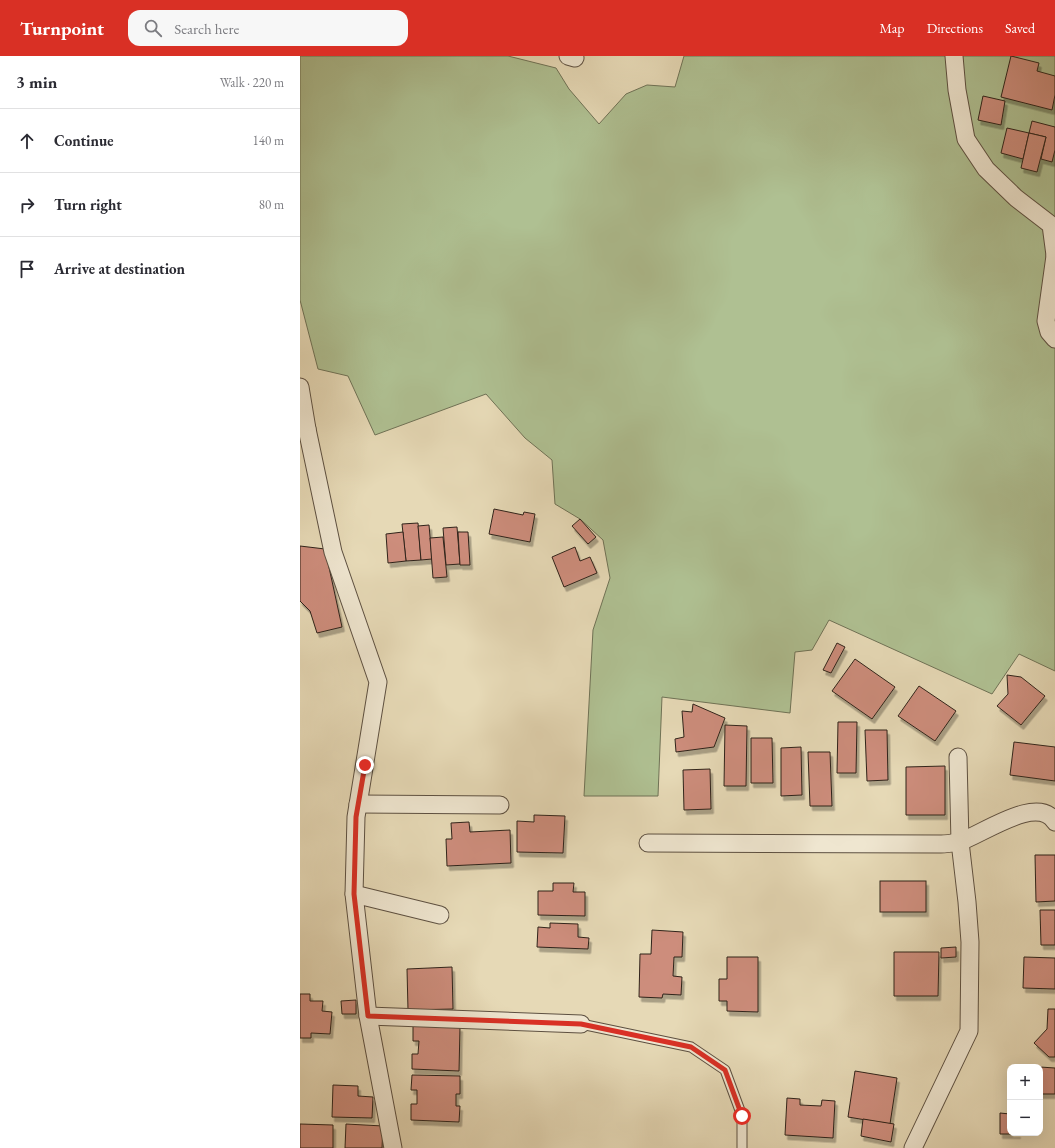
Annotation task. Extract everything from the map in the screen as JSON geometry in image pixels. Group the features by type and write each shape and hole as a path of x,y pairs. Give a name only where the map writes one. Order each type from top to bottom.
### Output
{"street":[{"path":"954,56 957,90 966,139 986,169 1016,198 1053,218 1055,256 1046,321 1049,332 1055,339"},
{"path":"300,387 303,428 333,552 378,682 358,804 355,836 354,894 368,1016 393,1148"},
{"path":"913,1148 969,1032 970,942 960,842 958,758"},
{"path":"358,804 500,805"},
{"path":"648,843 941,844 960,842 1004,819 1019,816 1041,813 1049,815 1055,822"},
{"path":"354,894 440,915"},
{"path":"368,1016 581,1024"}],"lane":[{"path":"581,1024 691,1047 725,1070 742,1116 742,1148"}],"green space":[{"path":"300,56 508,56 556,68 569,89 599,124 626,94 647,85 675,87 684,56 1055,56 1055,671 1019,654 992,694 829,620 812,650 795,652 790,713 662,697 658,796 584,796 593,630 610,578 603,540 580,519 555,504 552,460 525,438 486,394 375,435 348,376 318,369 300,300"}],"building":[{"path":"1011,56 1039,63 1037,71 1055,76 1055,95 1052,110 1001,97"},
{"path":"983,96 1005,101 1001,125 978,120"},
{"path":"1032,121 1055,127 1055,150 1052,162 1041,159 1046,137 1029,133"},
{"path":"1007,128 1029,133 1023,159 1001,153"},
{"path":"1029,133 1046,137 1037,172 1021,168"},
{"path":"494,509 523,515 524,512 535,514 530,542 489,534"},
{"path":"580,519 596,537 588,544 572,526"},
{"path":"418,523 421,560 406,561 402,524"},
{"path":"429,525 432,559 421,560 418,526"},
{"path":"457,527 460,564 446,565 443,528"},
{"path":"403,532 406,561 388,563 386,534"},
{"path":"458,532 468,532 470,565 460,565"},
{"path":"443,537 447,577 433,578 430,538"},
{"path":"300,546 325,549 342,627 317,633 310,611 300,601"},
{"path":"575,547 580,561 590,557 597,573 564,587 552,557"},
{"path":"837,643 845,647 831,673 823,670"},
{"path":"855,659 895,687 872,719 832,691"},
{"path":"1007,675 1021,677 1045,696 1021,725 997,706 1008,694"},
{"path":"919,686 956,711 935,741 898,716"},
{"path":"693,704 725,718 714,747 676,752 675,739 684,737 682,711 692,712"},
{"path":"838,722 857,722 856,773 837,773"},
{"path":"725,725 747,726 746,786 724,786"},
{"path":"865,730 887,730 888,780 867,781"},
{"path":"751,738 772,738 773,783 751,783"},
{"path":"1014,742 1055,747 1055,781 1010,775"},
{"path":"801,747 802,795 781,796 781,748"},
{"path":"808,752 830,752 832,806 810,806"},
{"path":"945,766 945,815 906,815 906,767"},
{"path":"710,769 711,809 684,810 683,770"},
{"path":"534,815 565,816 563,853 517,852 517,821 534,822"},
{"path":"469,822 470,832 510,830 511,863 447,866 446,839 452,839 451,823"},
{"path":"1035,855 1055,855 1055,901 1036,902"},
{"path":"880,881 926,881 926,912 880,912"},
{"path":"553,883 574,883 573,892 585,892 585,916 538,915 538,891 553,891"},
{"path":"1040,910 1055,910 1055,945 1041,945"},
{"path":"550,923 578,924 578,937 589,938 588,949 537,947 538,927 550,928"},
{"path":"652,930 683,932 682,957 674,957 673,976 682,977 681,995 663,994 662,998 639,997 640,954 651,954"},
{"path":"956,947 956,957 941,958 941,948"},
{"path":"894,952 939,952 938,996 894,996"},
{"path":"727,957 758,957 758,1012 727,1011 727,1001 719,1001 719,979 727,979"},
{"path":"1024,957 1055,958 1055,989 1023,988"},
{"path":"452,967 453,1009 408,1010 407,969"},
{"path":"300,994 310,994 310,1001 323,1001 322,1011 332,1012 330,1034 311,1033 311,1038 300,1038"},
{"path":"356,1000 356,1014 342,1014 341,1001"},
{"path":"1048,1009 1055,1009 1055,1057 1049,1057 1034,1043 1047,1029"},
{"path":"413,1026 460,1027 459,1071 412,1069 412,1054 418,1054 419,1041 413,1041"},
{"path":"1043,1067 1055,1068 1055,1094 1043,1094"},
{"path":"855,1071 897,1078 890,1124 848,1117"},
{"path":"412,1075 460,1076 460,1094 456,1094 456,1106 460,1106 459,1122 411,1120 411,1104 417,1104 417,1090 411,1090"},
{"path":"333,1085 358,1086 358,1096 373,1097 372,1118 332,1117"},
{"path":"787,1098 800,1099 800,1105 821,1106 822,1100 835,1101 833,1138 785,1135"},
{"path":"1000,1113 1007,1114 1007,1134 1000,1134"},
{"path":"863,1119 894,1124 891,1142 861,1136"},
{"path":"300,1124 333,1125 333,1148 300,1148"},
{"path":"346,1124 383,1126 382,1148 345,1148"}],"route":[{"path":"365,765 356,817 354,894 356,927 368,1016 581,1024 691,1047 725,1070 742,1116"}]}
